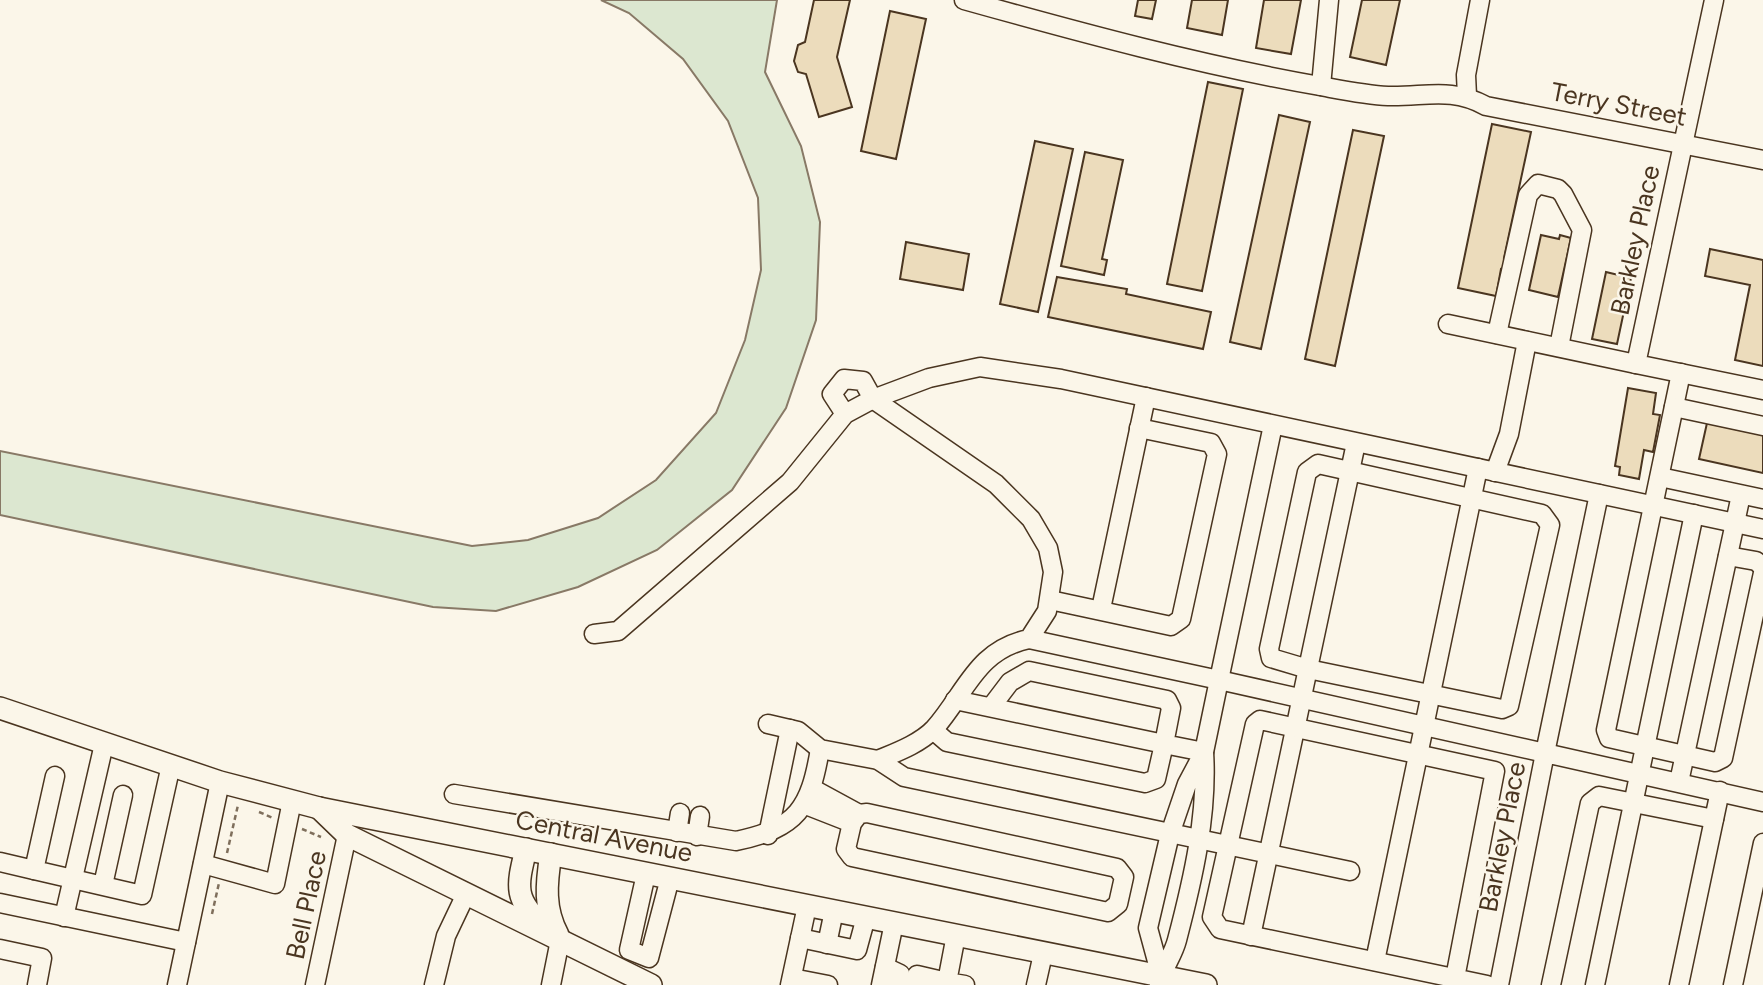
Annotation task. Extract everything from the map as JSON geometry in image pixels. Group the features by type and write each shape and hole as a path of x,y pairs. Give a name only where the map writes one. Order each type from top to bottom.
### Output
{"main road":[{"name":"Central Avenue","path":"0,708 220,782 319,808 956,935 1160,980 1206,985"},
{"path":"319,808 346,841 466,894 651,985"},
{"path":"526,849 517,886 521,900 530,915 560,940"},
{"path":"551,854 546,894 549,918 560,940"}],"street":[{"name":"Terry Street","path":"964,0 1153,51 1321,86 1389,96 1426,93 1467,96 1486,106 1763,159"},
{"path":"1321,86 1329,0"},
{"path":"1467,96 1466,75 1480,0"},
{"name":"Barkley Place","path":"1636,364 1714,0"},
{"path":"1497,334 1528,195 1538,184 1558,189 1563,194 1582,230 1559,347"},
{"path":"1448,324 1763,390"},
{"path":"1375,961 1472,498 1509,434 1527,341"},
{"path":"594,634 618,631 790,482 845,414 873,399 929,378 980,368 1021,371 1763,529"},
{"path":"1681,373 1606,730 1614,741 1715,762 1723,758 1763,573"},
{"path":"845,414 832,394 844,379 863,381 873,399 996,484 1031,519 1048,548 1053,572 1047,611 1029,639"},
{"path":"1101,610 1146,397"},
{"path":"1674,407 1763,426"},
{"path":"1160,980 1177,943 1199,839 1206,788 1204,752 1273,425"},
{"path":"1050,600 1171,626 1181,619 1217,454 1211,443 1139,428"},
{"path":"1251,936 1356,443"},
{"path":"1390,481 1397,451"},
{"path":"1318,464 1390,481 1542,514 1550,525 1512,702 1502,709 1308,669 1271,658 1269,649 1307,472 1318,464"},
{"path":"1513,508 1520,477"},
{"path":"1660,477 1763,499"},
{"path":"878,760 905,749 933,730 982,662 1008,643 1029,639 1303,696 1545,753 1599,494"},
{"path":"1679,782 1741,495"},
{"path":"1595,985 1694,514"},
{"path":"1728,555 1756,561 1763,567"},
{"path":"933,730 947,742 1145,783 1156,779 1171,708 1167,700 1029,671 1010,682 991,707"},
{"path":"955,699 1204,752"},
{"path":"1455,978 1497,776 1491,769 1260,720 1255,724 1212,917 1220,929 1487,985"},
{"path":"768,724 798,731 820,749 878,760 904,777 1350,872"},
{"path":"768,835 790,729"},
{"path":"64,916 104,744"},
{"path":"454,793 736,841 768,835 809,797 820,749"},
{"path":"1160,980 1148,928 1170,834 1187,784 1204,752"},
{"name":"Barkley Place","path":"1499,985 1545,753 1763,802"},
{"path":"0,862 142,895 171,765"},
{"path":"34,870 55,776"},
{"path":"177,985 220,782"},
{"path":"1679,985 1720,791"},
{"path":"103,885 123,794"},
{"path":"1551,985 1590,803 1599,796 1714,819"},
{"path":"809,797 855,818 867,813 1117,868 1124,877 1118,904 1108,912 852,857 846,849 855,818"},
{"path":"203,864 275,884 292,801"},
{"path":"677,832 680,813"},
{"path":"697,836 700,816"},
{"name":"Bell Place","path":"315,985 346,841"},
{"path":"1733,985 1763,843"},
{"path":"646,874 629,950 649,958 670,878"},
{"path":"434,985 446,936 466,894"},
{"path":"0,903 186,942"},
{"path":"807,905 791,981 828,985"},
{"path":"827,944 834,911"},
{"path":"800,938 857,950 866,917"},
{"path":"894,923 883,976 900,974 898,985"},
{"path":"947,982 956,935"},
{"path":"551,985 560,940"},
{"path":"0,949 42,958 37,985"},
{"path":"1036,985 1043,954"},
{"path":"915,985 917,975 965,985"}],"path":[{"path":"212,914 238,804"},
{"path":"250,809 346,841"}],"green space":[{"path":"601,0 777,0 765,72 801,146 820,222 816,320 786,408 732,490 657,550 578,587 496,611 433,607 0,515 0,451 472,546 528,540 598,518 656,480 716,413 745,340 761,270 758,198 728,121 683,59 629,13"}],"building":[{"path":"814,0 850,0 837,57 852,107 819,117 806,74 798,72 794,61 798,45 805,42"},
{"path":"1138,0 1156,0 1152,19 1135,16"},
{"path":"1192,0 1228,0 1222,35 1187,28"},
{"path":"1264,0 1301,0 1291,54 1256,48"},
{"path":"1362,0 1400,0 1386,65 1350,57"},
{"path":"890,11 926,19 896,159 861,151"},
{"path":"1208,82 1243,89 1202,291 1167,284"},
{"path":"1279,115 1310,122 1261,349 1230,342"},
{"path":"1492,124 1531,132 1504,258 1508,259 1506,270 1501,269 1496,296 1458,288"},
{"path":"1353,130 1384,136 1335,366 1305,359"},
{"path":"1035,141 1073,149 1038,312 1000,304"},
{"path":"1085,152 1123,160 1102,259 1107,260 1104,275 1061,266"},
{"path":"1541,235 1559,239 1560,235 1571,238 1558,297 1529,290"},
{"path":"906,242 969,254 963,290 900,279"},
{"path":"1710,249 1763,260 1763,366 1735,360 1750,285 1705,276"},
{"path":"1606,272 1631,278 1617,344 1592,339"},
{"path":"1057,277 1127,289 1126,294 1211,312 1203,349 1048,317"},
{"path":"1628,388 1656,393 1653,414 1660,415 1653,452 1644,450 1639,479 1619,475 1620,467 1615,466"},
{"path":"1707,423 1763,435 1763,473 1699,459"}]}
